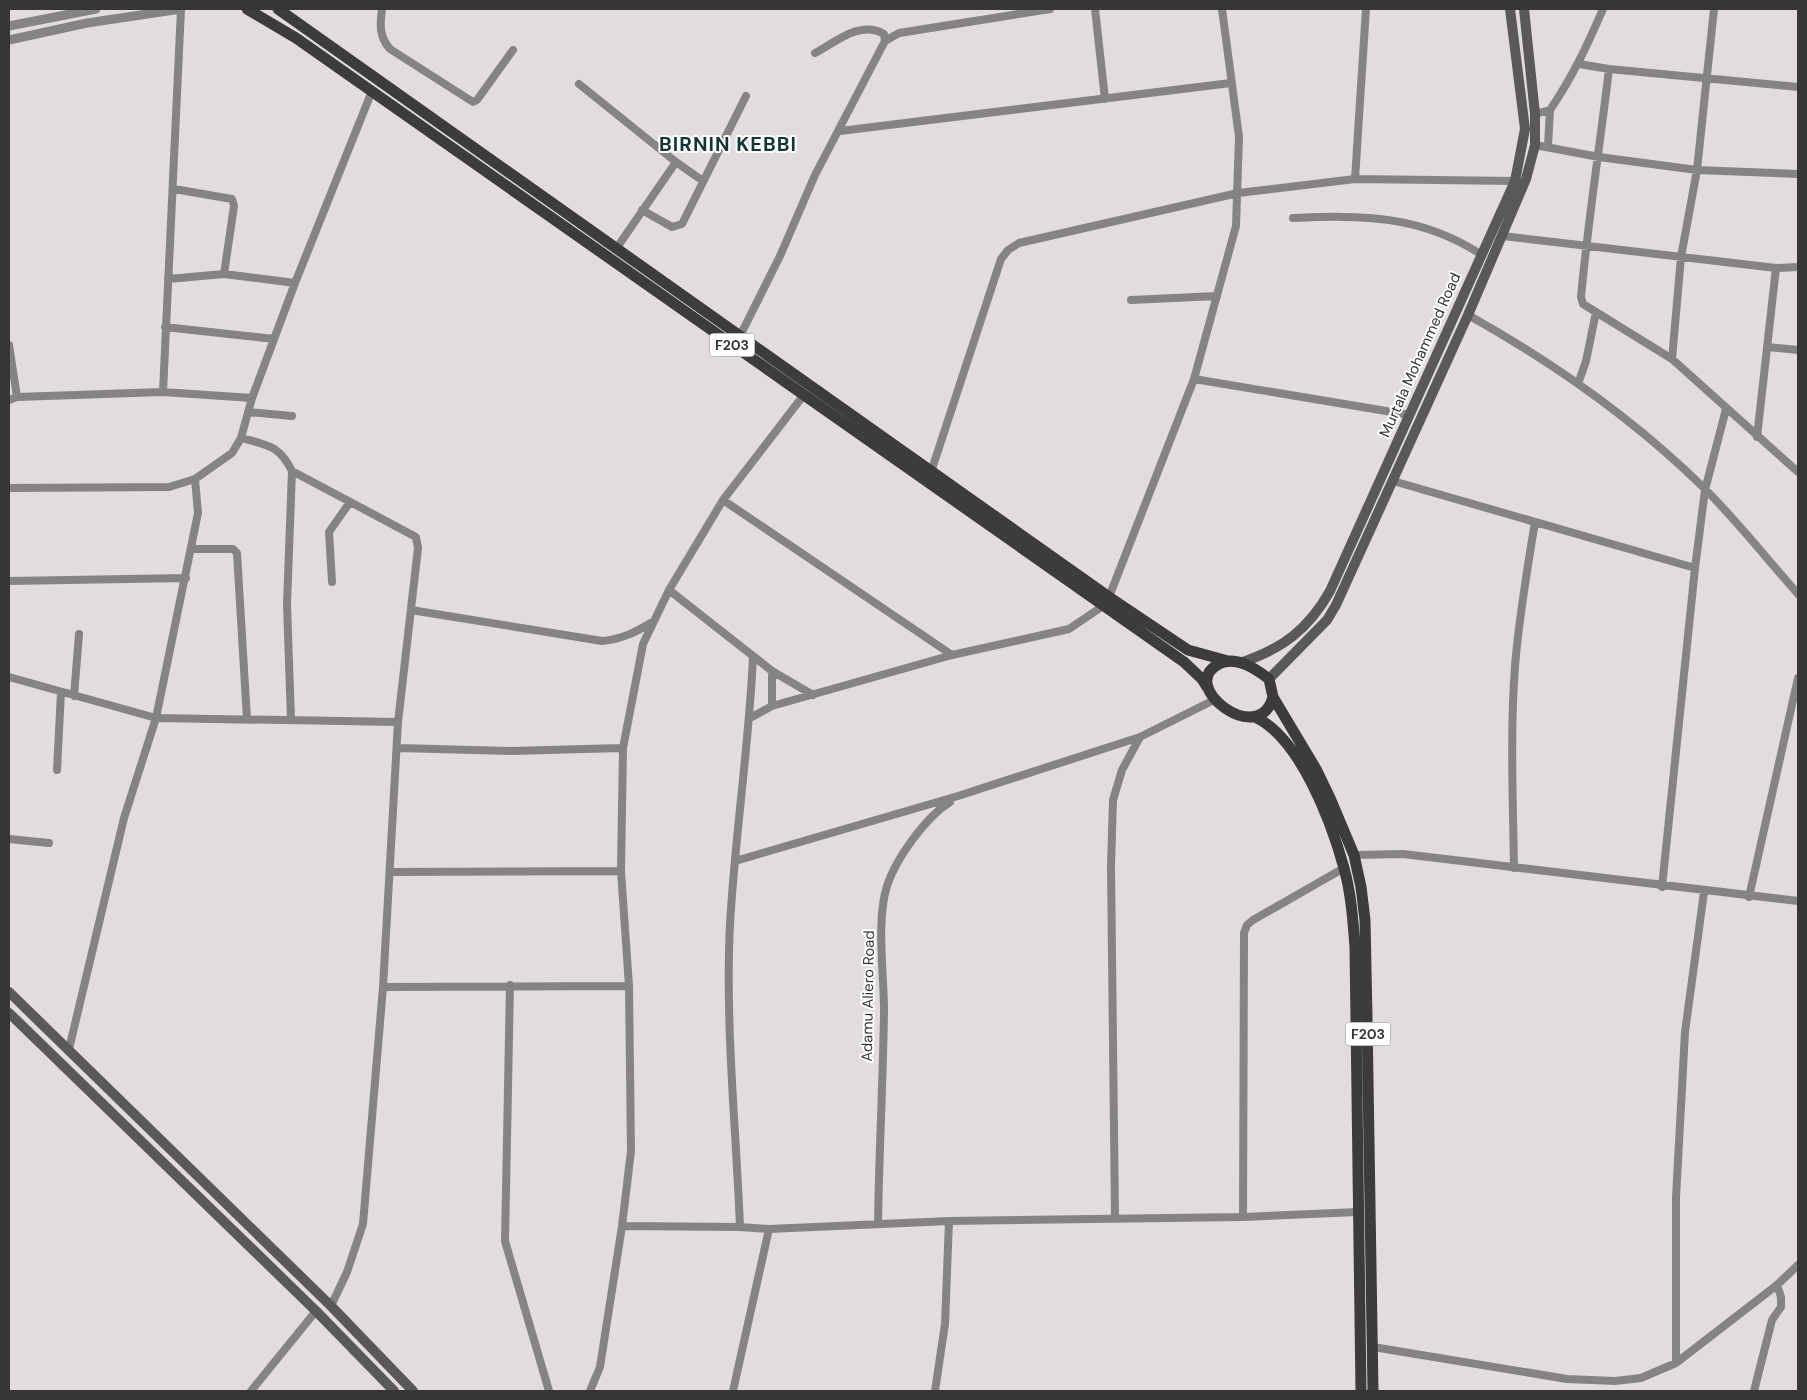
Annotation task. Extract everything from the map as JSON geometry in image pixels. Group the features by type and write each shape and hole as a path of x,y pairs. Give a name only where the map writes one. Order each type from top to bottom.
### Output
{"main road":[{"name":"F203","path":"247,9 277,24 803,396 1106,601 1188,650 1234,662"},
{"name":"F203","path":"278,9 931,472 1106,601 1184,662 1202,679 1212,695"},
{"name":"Murtala Mohammed Road","path":"1269,679 1327,620 1393,481 1503,236 1525,129 1510,9"},
{"name":"Murtala Mohammed Road","path":"1234,662 1273,651 1311,621 1321,607 1330,591 1482,255 1526,180 1535,144 1536,114 1524,9"},
{"path":"1234,662 1256,669 1269,679 1273,698 1266,711 1255,717 1230,711 1212,695 1209,673 1217,664 1234,662"},
{"name":"F203","path":"1273,698 1316,769 1354,855 1361,888 1365,920 1373,1391"},
{"name":"F203","path":"1255,717 1278,732 1302,768 1331,829 1344,868 1351,904 1355,947 1361,1391"},
{"path":"9,992 331,1306 413,1391"},
{"path":"9,1013 316,1311 394,1391"}],"street":[{"path":"9,26 96,9"},
{"path":"9,40 68,27 181,9 174,190 165,327 163,392"},
{"path":"382,9 380,29 384,42 390,49 473,102 477,100 513,50"},
{"path":"740,336 780,256 815,175 885,41 899,33 1050,9"},
{"path":"1095,9 1105,99"},
{"path":"750,718 772,706 952,655 1069,629 1106,601 1194,379 1236,226 1239,137 1222,9"},
{"path":"1355,179 1366,9"},
{"path":"1548,146 1550,110 1579,64 1603,9"},
{"path":"1672,359 1681,257 1697,170 1714,9"},
{"path":"65,15 68,27"},
{"path":"815,53 856,31 867,29 884,34 885,41"},
{"path":"1579,64 1609,69 1798,87"},
{"path":"1609,69 1586,247 1581,297 1583,304 1672,359 1798,472"},
{"path":"840,130 1231,83"},
{"path":"579,84 676,162 703,181"},
{"path":"9,488 169,487 195,479 232,453 241,438 252,398 295,283 372,91"},
{"path":"642,210 672,227 682,224 746,96"},
{"path":"1536,114 1550,110"},
{"path":"1535,144 1599,156 1697,170 1798,174"},
{"path":"616,249 676,162"},
{"path":"931,472 1002,259 1008,250 1019,243 1238,193 1355,179 1515,181"},
{"path":"174,190 232,198 234,206 224,274"},
{"path":"1293,218 1385,218 1420,225 1461,242 1482,255"},
{"path":"1503,236 1776,268 1798,267"},
{"path":"1757,437 1776,268"},
{"path":"168,279 224,274 295,283"},
{"path":"1131,300 1216,296"},
{"path":"1578,384 1586,361 1596,312"},
{"path":"1468,315 1511,339 1608,404 1705,490 1798,594"},
{"path":"165,327 274,339"},
{"path":"9,346 17,397"},
{"path":"1768,347 1798,350"},
{"path":"1194,379 1410,415"},
{"path":"9,400 14,400 17,397 163,392 252,398"},
{"path":"590,1391 600,1367 622,1226 631,1151 629,986 621,871 622,748 643,644 670,590 723,500 803,396"},
{"path":"1662,887 1695,568 1705,490 1726,409"},
{"path":"248,412 292,416"},
{"path":"241,438 274,447 286,460 292,471 287,604 291,720"},
{"path":"292,471 416,537 418,548 398,722 383,987 363,1224 347,1272 331,1306"},
{"path":"68,1049 124,818 156,718 198,513 195,479"},
{"path":"1393,481 1695,568"},
{"path":"723,500 952,655"},
{"path":"332,582 329,532 350,502"},
{"path":"1514,868 1513,718 1515,666 1524,581 1535,522"},
{"path":"192,549 233,549 237,553 247,719"},
{"path":"9,581 186,578"},
{"path":"670,590 772,671 813,695"},
{"path":"411,610 602,641 617,640 634,634 654,621"},
{"path":"74,696 79,634"},
{"path":"740,1227 729,987 735,862 750,718 753,657"},
{"path":"772,671 772,706"},
{"path":"9,677 156,718 398,722"},
{"path":"1749,897 1798,678"},
{"path":"57,770 61,692"},
{"path":"735,862 958,796 1140,737 1212,695"},
{"path":"1115,1217 1111,866 1113,800 1122,770 1140,737"},
{"path":"398,748 510,751 622,748"},
{"name":"Adamu Aliero Road","path":"878,1224 884,1012 884,899 892,872 922,829 938,809 958,796"},
{"path":"9,840 49,843"},
{"path":"1354,855 1402,854 1704,892 1798,901"},
{"path":"1243,1216 1244,933 1247,925 1254,920 1344,868"},
{"path":"390,872 621,871"},
{"path":"1676,1363 1676,1198 1685,1032 1704,892"},
{"path":"510,985 506,1240 548,1391"},
{"path":"383,987 629,986"},
{"path":"622,1226 769,1229 949,1221 1358,1212"},
{"path":"935,1391 945,1324 949,1221"},
{"path":"733,1391 769,1229"},
{"path":"1373,1346 1567,1379 1615,1380 1642,1378 1676,1363 1777,1285 1798,1264"},
{"path":"1754,1391 1772,1320 1781,1306 1782,1297 1777,1285"},
{"path":"251,1391 316,1311"}],"district":[{"name":"BIRNIN KEBBI","path":"728,144"}]}
